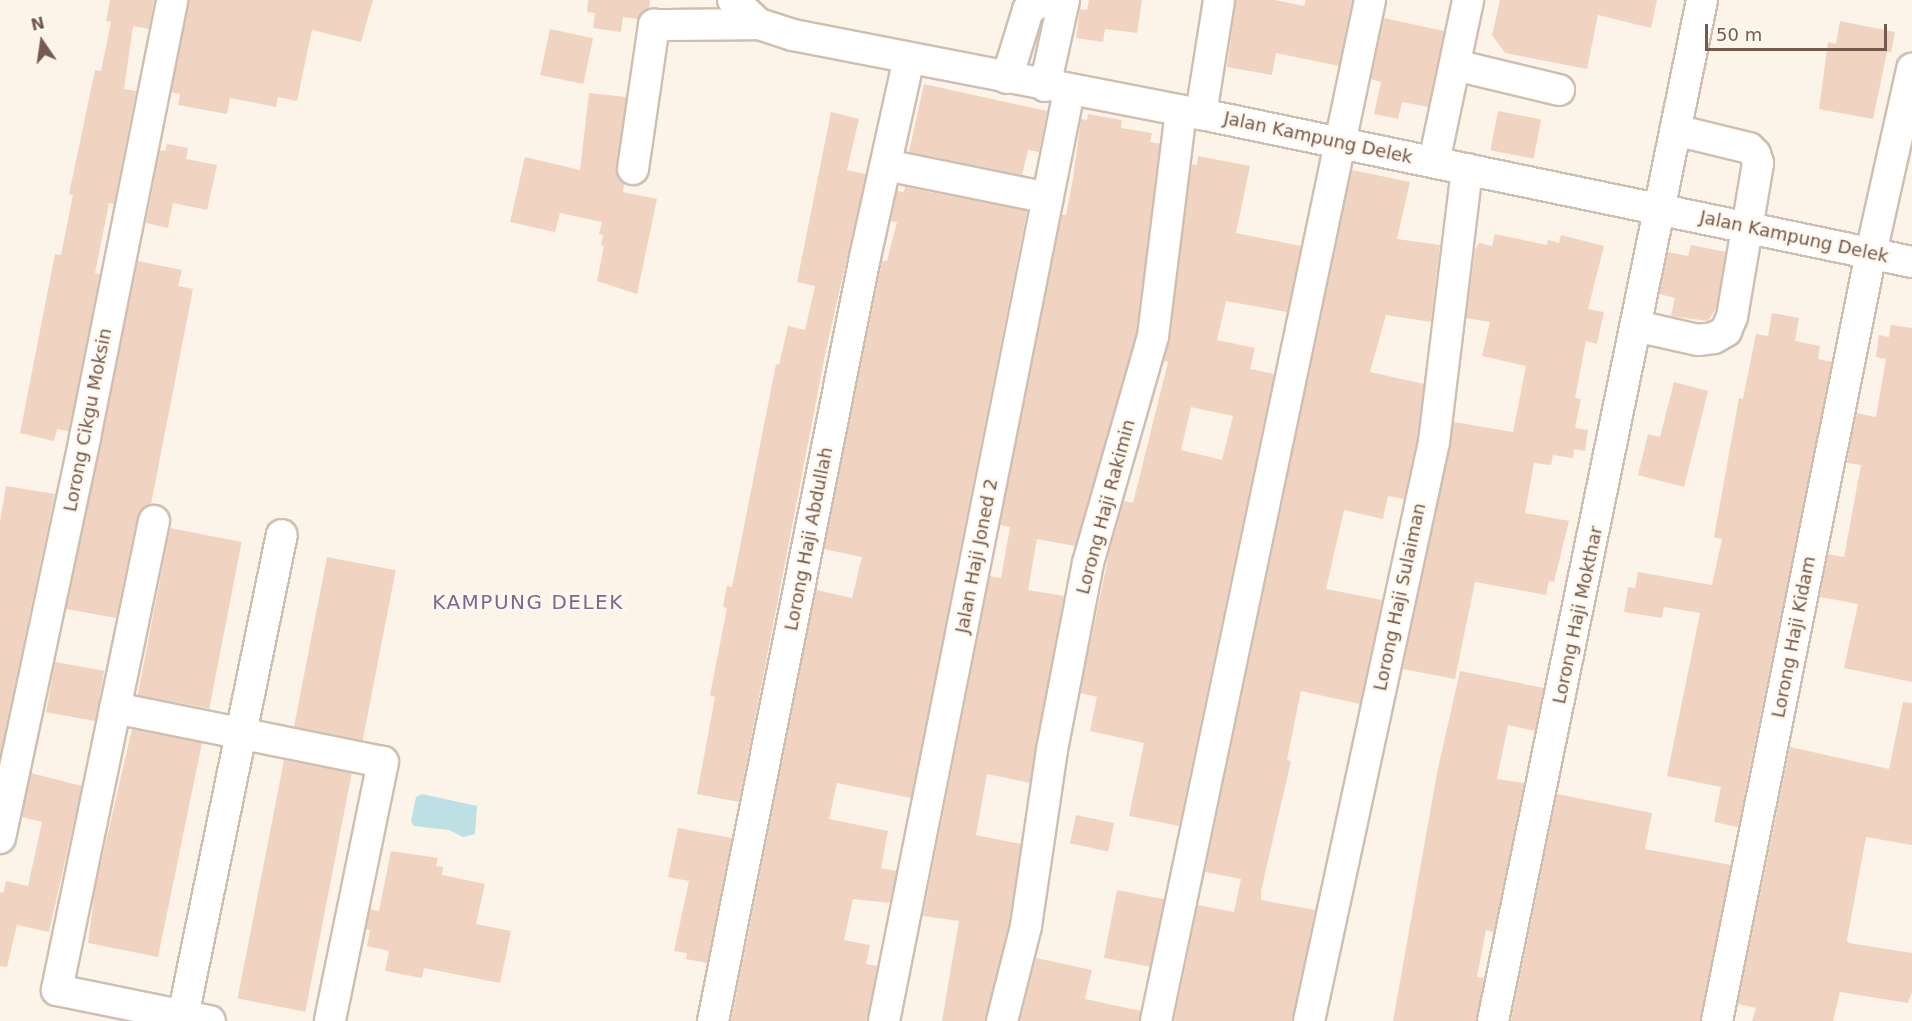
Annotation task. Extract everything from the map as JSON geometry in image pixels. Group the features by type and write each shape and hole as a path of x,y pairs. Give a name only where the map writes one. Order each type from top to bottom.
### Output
{"street":[{"name":"Lorong Cikgu Moksin","path":"0,838 172,0"},
{"path":"734,0 759,24"},
{"path":"1007,78 1028,10 1043,0"},
{"name":"Jalan Haji Joned 2","path":"884,1021 1048,198 1064,0"},
{"name":"Lorong Haji Rakimin","path":"1002,1021 1026,926 1052,750 1088,563 1153,336 1191,112 1219,0"},
{"path":"1156,1021 1338,142 1370,0"},
{"path":"1434,162 1468,0"},
{"name":"Lorong Haji Mokthar","path":"1493,1021 1702,0"},
{"name":"Jalan Kampung Delek","path":"633,169 649,36 654,25 759,24 909,59 1191,112 1912,262"},
{"name":"Lorong Haji Abdullah","path":"712,1021 909,59"},
{"path":"1455,65 1559,90"},
{"name":"Lorong Haji Kidam","path":"1717,1021 1871,254 1912,69"},
{"path":"1636,326 1698,340 1714,338 1726,331 1732,317 1758,163 1755,154 1749,148 1675,130"},
{"path":"886,165 1048,198"},
{"name":"Lorong Haji Sulaiman","path":"1309,1021 1434,442 1467,169"},
{"path":"154,521 57,990 192,1019 241,734 282,535"},
{"path":"115,708 383,762 330,1021"}],"water":[{"path":"422,794 477,806 475,834 463,837 449,830 414,826 411,821 416,797"}],"building":[{"path":"110,0 154,0 149,29 133,26 124,89 136,91 114,204 109,203 95,273 100,274 69,431 57,429 54,441 20,433 55,254 61,255 73,195 69,194 95,70 101,71 111,22 106,21"},
{"path":"189,0 373,0 361,42 312,30 297,101 278,97 276,107 230,98 227,114 178,105 180,94 171,92"},
{"path":"588,0 650,0 649,9 638,19 623,17 621,32 593,28 595,13 587,12"},
{"path":"1089,0 1142,0 1137,33 1105,29 1103,42 1076,38 1080,9 1087,10"},
{"path":"1236,0 1275,0 1304,6 1306,0 1352,0 1339,66 1276,53 1272,75 1227,67"},
{"path":"1500,0 1657,0 1651,28 1598,15 1587,69 1505,53 1492,35"},
{"path":"1384,18 1444,31 1428,107 1402,102 1398,119 1374,114 1381,82 1371,79"},
{"path":"1840,21 1895,32 1891,52 1887,52 1873,119 1819,109 1828,42 1836,44"},
{"path":"550,29 593,38 583,84 540,75"},
{"path":"924,84 1047,111 1039,152 1028,150 1022,175 909,152"},
{"path":"589,93 626,97 617,175 624,184 623,192 657,199 637,294 597,281 604,246 601,245 603,235 599,234 602,222 560,213 555,232 510,222 525,157 580,170"},
{"path":"1498,111 1541,119 1534,159 1490,150"},
{"path":"831,112 859,119 847,170 866,174 826,350 739,802 697,794 715,697 710,695 727,608 723,607 727,586 732,587 776,364 779,365 788,326 805,330 815,286 797,282"},
{"path":"1088,114 1122,120 1121,128 1152,133 1150,142 1160,144 1136,333 1075,546 1037,539 1028,590 1064,596 1030,783 987,774 976,835 1021,844 1009,923 985,1021 942,1021 959,921 923,916 990,576 1001,578 1010,527 1000,525 1062,215 1066,215 1081,119 1087,120"},
{"path":"167,144 188,148 186,159 217,165 207,210 173,203 168,228 146,223 160,150 165,151"},
{"path":"1198,156 1250,166 1236,233 1301,246 1287,312 1226,301 1217,340 1255,348 1250,369 1274,374 1179,826 1129,816 1144,743 1090,731 1097,697 1080,693 1109,553 1124,501 1133,503 1168,362 1164,361 1192,164 1197,165","holes":["1191,407 1233,416 1222,460 1181,450"]},
{"path":"1352,170 1410,182 1397,239 1440,245 1431,322 1386,315 1370,372 1424,384 1417,439 1404,499 1388,496 1383,519 1344,510 1326,589 1382,600 1360,704 1301,691 1287,760 1291,761 1261,891 1261,900 1315,910 1292,1021 1174,1021 1198,905 1234,912 1241,879 1205,872"},
{"path":"905,187 1027,211 911,798 837,783 829,819 888,831 881,868 896,871 890,903 853,899 844,940 870,945 866,964 877,966 867,1021 731,1021 816,590 852,598 862,557 824,549 882,261 887,261 897,222 891,221 897,191 904,192"},
{"path":"1495,234 1547,245 1548,240 1559,243 1561,235 1604,246 1588,309 1604,312 1597,344 1586,341 1575,398 1581,399 1575,428 1588,430 1585,451 1574,449 1573,458 1553,455 1551,465 1534,463 1525,513 1569,521 1554,582 1549,581 1546,595 1475,582 1455,679 1403,669 1454,422 1513,432 1526,366 1482,356 1490,322 1466,318 1475,250 1479,243 1492,246"},
{"path":"1691,245 1726,252 1716,308 1708,321 1671,316 1675,298 1659,294 1668,252 1688,256"},
{"path":"138,261 182,270 178,286 193,289 151,504 137,518 116,618 66,609"},
{"path":"1772,313 1799,318 1795,341 1820,346 1818,359 1832,362 1738,827 1714,822 1721,787 1667,776 1700,613 1664,607 1662,618 1624,612 1628,587 1635,588 1638,572 1712,585 1722,539 1714,537 1739,398 1743,399 1756,334 1768,336"},
{"path":"1891,325 1912,328 1912,682 1844,668 1858,604 1820,597 1828,554 1844,557 1861,465 1847,463 1856,413 1876,417 1886,359 1876,357 1879,335 1889,337"},
{"path":"1674,382 1708,391 1684,487 1638,475 1648,434 1660,437"},
{"path":"6,486 55,494 0,755 0,522"},
{"path":"170,528 242,542 209,709 138,695"},
{"path":"327,557 396,570 363,740 294,727"},
{"path":"55,662 104,671 95,721 46,712"},
{"path":"1460,671 1544,688 1535,731 1508,725 1497,779 1524,783 1494,932 1486,930 1477,977 1484,978 1476,1021 1393,1021 1438,768"},
{"path":"1903,702 1912,703 1912,845 1866,837 1847,940 1849,943 1912,953 1912,992 1908,1003 1840,992 1833,1021 1752,1021 1756,1008 1738,1004 1790,747 1889,769"},
{"path":"132,729 202,743 158,957 88,943 95,889"},
{"path":"284,760 352,773 305,1012 238,999"},
{"path":"31,773 82,786 49,932 17,925 7,967 0,966 0,892 3,893 6,881 28,886 42,822 22,817"},
{"path":"1557,794 1652,813 1645,849 1731,865 1700,1021 1511,1021"},
{"path":"1076,815 1114,823 1108,851 1070,843"},
{"path":"678,828 732,838 707,963 686,959 687,953 674,951 689,881 668,877"},
{"path":"391,851 438,858 436,866 443,867 442,875 485,884 476,924 511,931 500,983 424,968 422,978 385,971 389,951 367,946 370,930 366,929 370,909 379,911"},
{"path":"1117,890 1164,899 1151,967 1104,958"},
{"path":"1036,958 1092,970 1085,999 1141,1011 1139,1021 1020,1021"}],"district":[{"name":"KAMPUNG DELEK","path":"528,602"}]}
